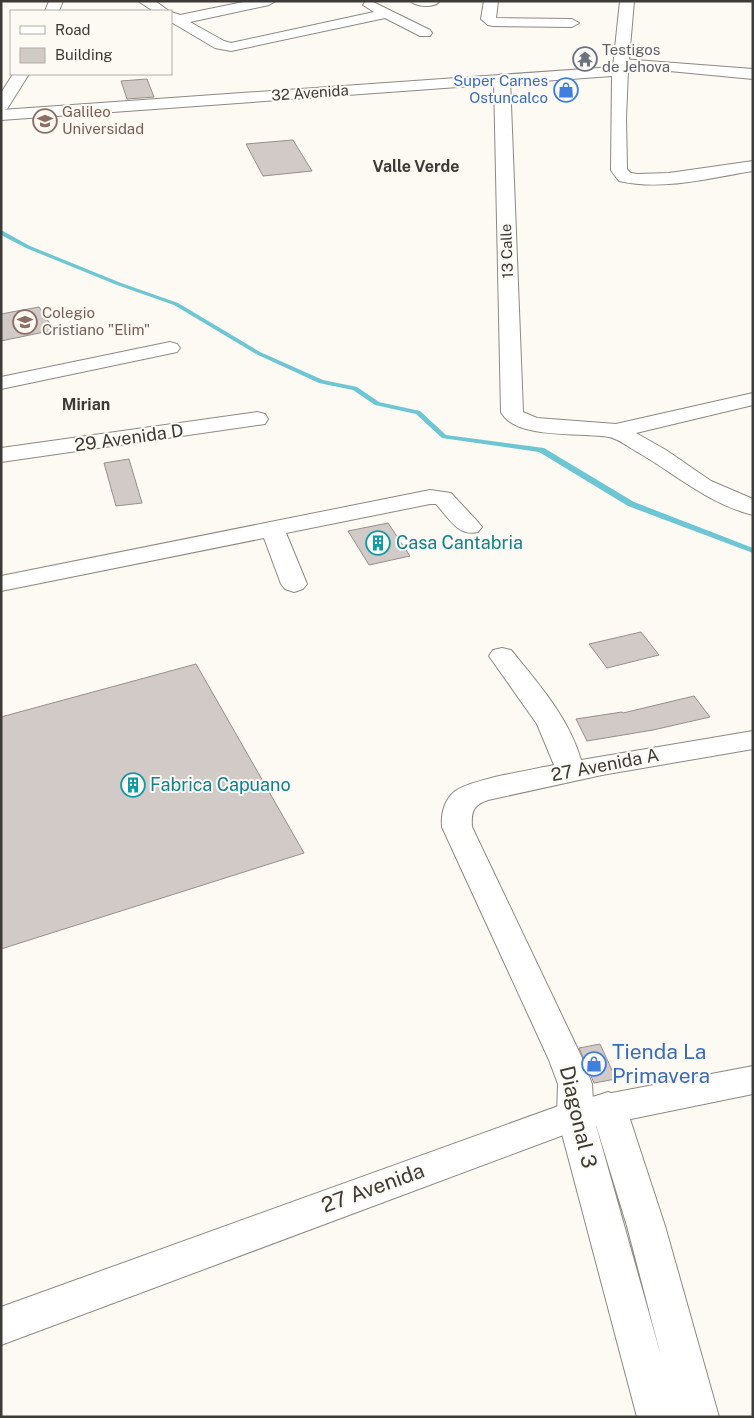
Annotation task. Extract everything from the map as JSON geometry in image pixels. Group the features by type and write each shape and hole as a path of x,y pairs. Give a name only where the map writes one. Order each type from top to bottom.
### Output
{"street":[{"path":"145,1 160,10"},
{"path":"173,22 269,1"},
{"path":"362,1 425,33"},
{"path":"417,1 432,2"},
{"path":"491,1 488,19 490,21 572,23"},
{"path":"627,1 621,67 619,170 625,177 637,180 654,180 753,166"},
{"path":"173,22 195,30 223,46 235,47 386,14"},
{"path":"534,38 535,23"},
{"name":"32 Avenida","path":"1,115 502,79 621,67 753,74"},
{"path":"1,106 19,75"},
{"name":"13 Calle","path":"502,79 512,412 520,420 534,424 616,431"},
{"path":"1,383 170,348"},
{"path":"616,431 753,399"},
{"name":"29 Avenida D","path":"1,455 257,419"},
{"path":"616,431 658,455 702,486 753,508"},
{"path":"1,584 430,497 440,497 445,500 470,527"},
{"path":"273,530 294,584"},
{"path":"502,656 546,716 563,747 570,770"},
{"name":"27 Avenida A","path":"461,803 472,795 570,770 753,740"},
{"name":"Diagonal 3","path":"461,803 456,816 458,826 532,984 575,1084 592,1111 646,1226 698,1417"},
{"name":"27 Avenida","path":"1,1326 592,1111 753,1080"},
{"name":"Diagonal 3","path":"592,1111 658,1417"}],"building":[{"path":"147,79 154,97 127,99 121,81"},
{"path":"293,140 312,171 263,176 246,144"},
{"name":"Colegio Cristiano \"Elim\"","path":"39,307 54,330 1,341 1,314"},
{"path":"129,459 142,503 116,506 104,463"},
{"name":"Casa Cantabria","path":"388,523 410,556 369,565 348,531"},
{"path":"641,632 659,655 607,668 589,644"},
{"name":"Fabrica Capuano","path":"196,664 304,853 1,949 1,717"},
{"path":"694,696 710,717 653,730 587,741 576,719 623,713"},
{"name":"Tienda La Primavera","path":"600,1044 616,1079 594,1083 579,1048"}],"waterway":[{"path":"1,232 28,247 119,284 176,304 258,353 321,382 355,388 377,404 418,412 444,437 541,450 631,504 753,551"}],"place":[{"name":"Testigos de Jehova","path":"585,59"},
{"name":"Super Carnes Ostuncalco","path":"566,90"},
{"name":"Galileo Universidad","path":"45,121"},
{"name":"Colegio Cristiano \"Elim\"","path":"25,322"},
{"name":"Casa Cantabria","path":"378,543"},
{"name":"Fabrica Capuano","path":"133,785"},
{"name":"Tienda La Primavera","path":"594,1064"}],"district":[{"name":"Valle Verde","path":"416,166"},
{"name":"Mirian","path":"86,404"}]}
